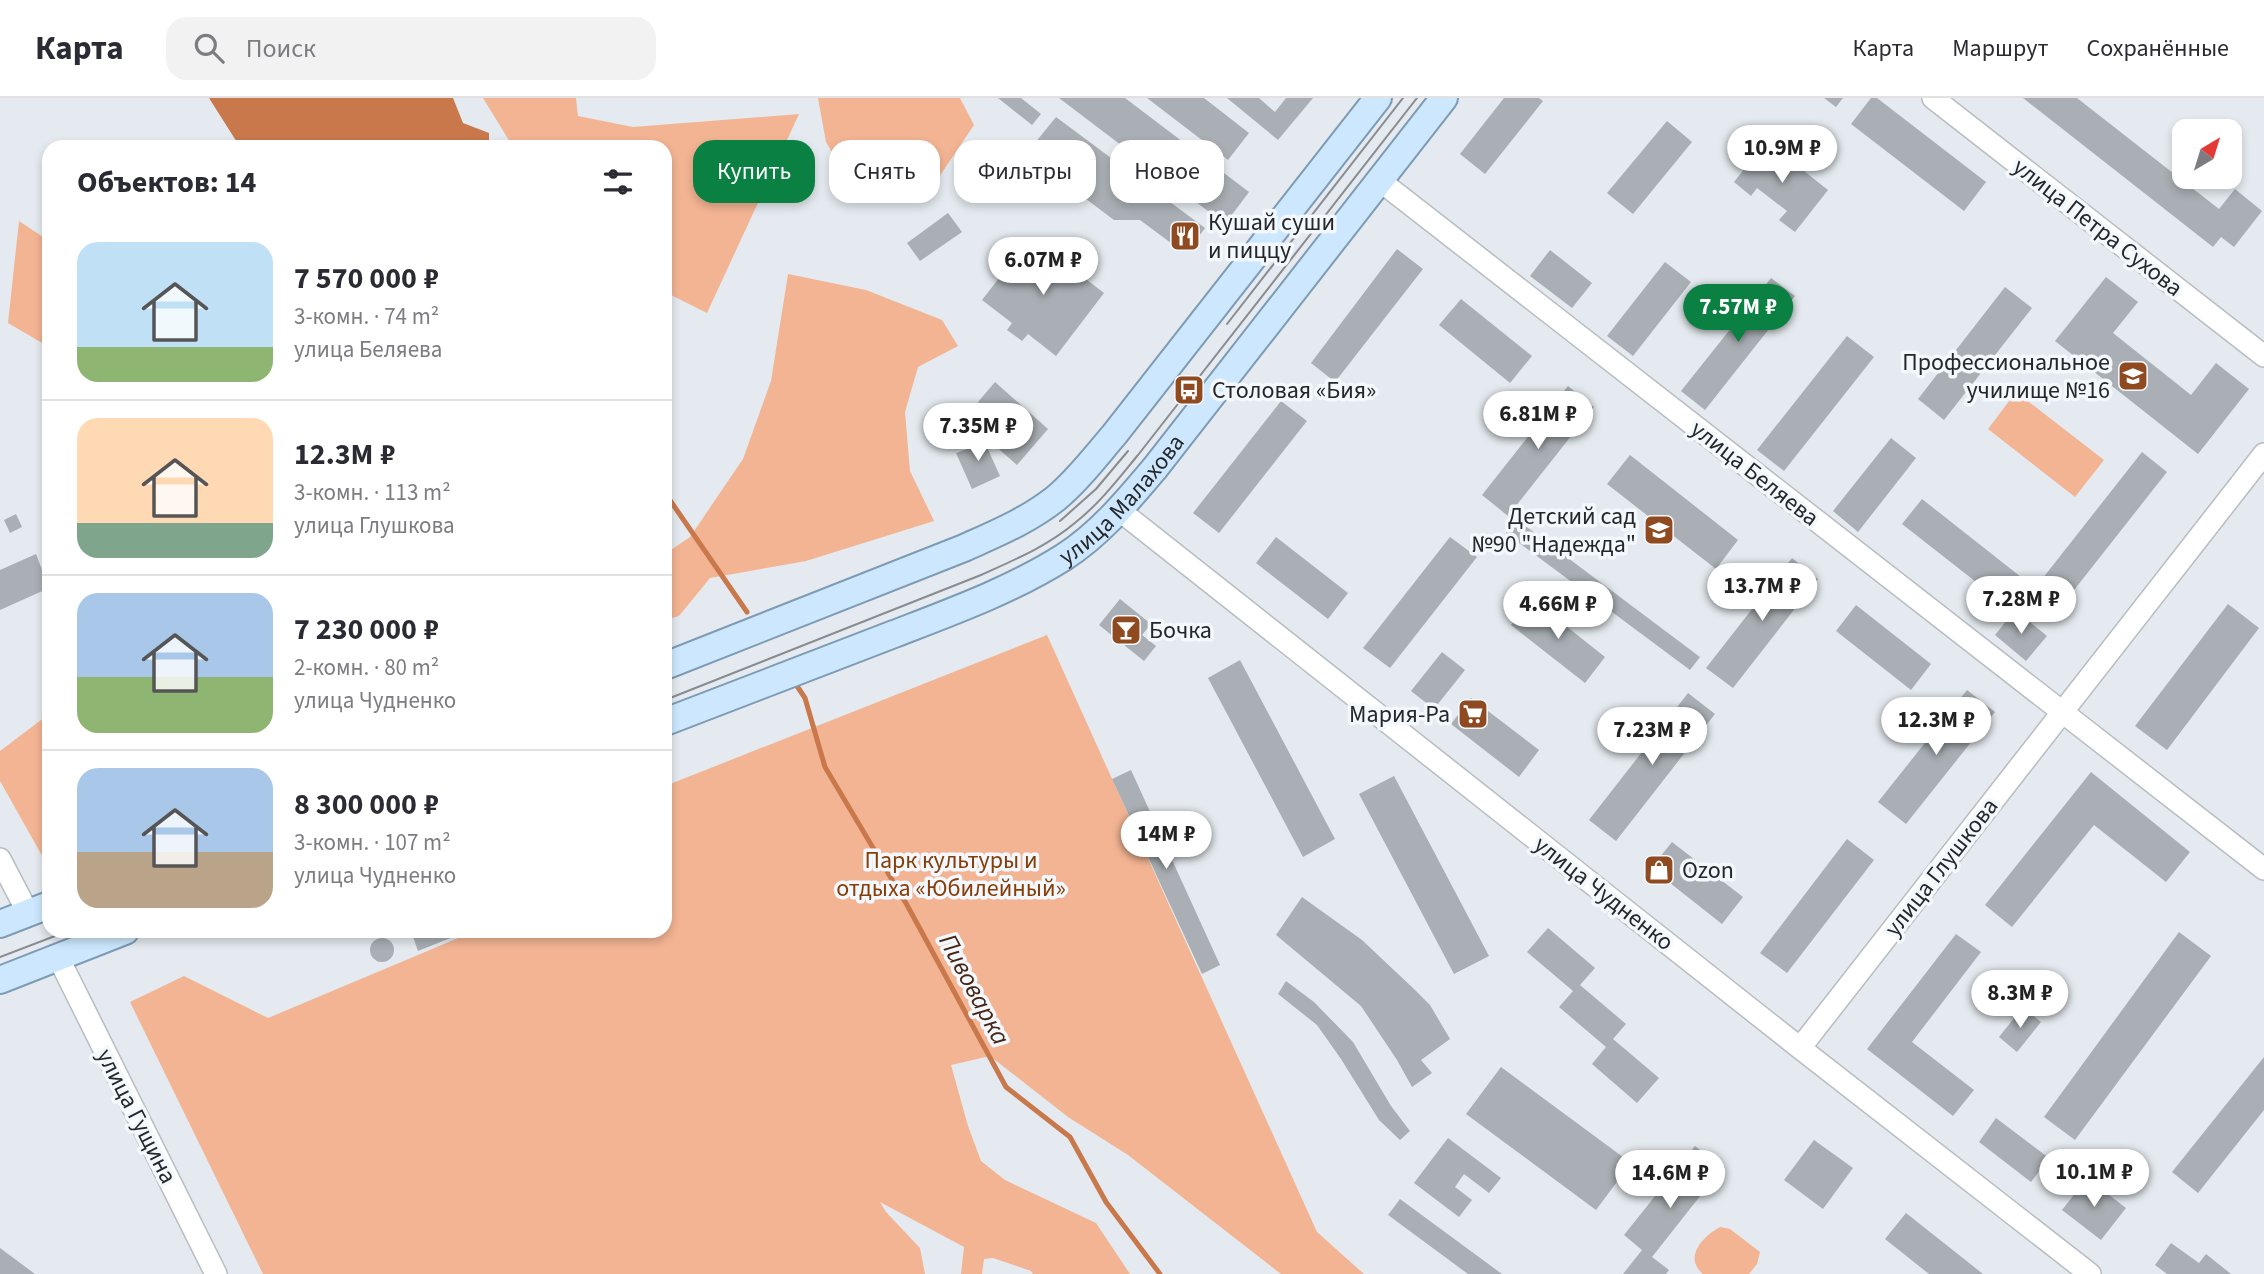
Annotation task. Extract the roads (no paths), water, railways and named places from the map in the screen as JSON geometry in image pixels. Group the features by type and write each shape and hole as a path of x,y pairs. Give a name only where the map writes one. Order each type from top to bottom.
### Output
{"main road":[{"name":"улица Малахова","path":"672,663 964,548 1014,525 1055,499 1080,475 1114,435 1378,98"},
{"name":"улица Малахова","path":"672,719 931,619 1029,576 1065,557 1089,538 1119,510 1444,98"},
{"path":"0,924 39,909"},
{"path":"0,980 107,938"}],"street":[{"name":"улица Петра Сухова","path":"1933,98 2264,356"},
{"name":"улица Беляева","path":"1379,180 2264,869"},
{"name":"улица Глушкова","path":"1800,1048 2264,454"},
{"name":"улица Чудненко","path":"1119,510 2090,1274"},
{"path":"0,859 39,909"},
{"name":"улица Гущина","path":"58,957 216,1274"}],"waterway":[{"name":"Пивоварка","path":"672,503 747,612"},
{"name":"Пивоварка","path":"793,680 805,698 825,767 907,905 1006,1087 1070,1137 1106,1202 1160,1274"}],"tram line":[{"path":"1227,324 1403,98"},
{"path":"672,697 981,575 1042,545 1085,515 1138,455 1417,98"},
{"path":"1060,521 1096,489 1128,451"},
{"path":"0,957 50,938"}],"place":[{"name":"Кушай суши и пиццу","path":"1185,236"},
{"name":"Профессиональное училище №16","path":"2133,376"},
{"name":"Столовая «Бия»","path":"1189,390"},
{"name":"Детский сад №90 \"Надежда\"","path":"1659,530"},
{"name":"Бочка","path":"1126,630"},
{"name":"Мария-Ра","path":"1473,714"},
{"name":"Ozon","path":"1659,870"}],"park label":[{"name":"Парк культуры и отдыха «Юбилейный»","path":"951,874"}]}
